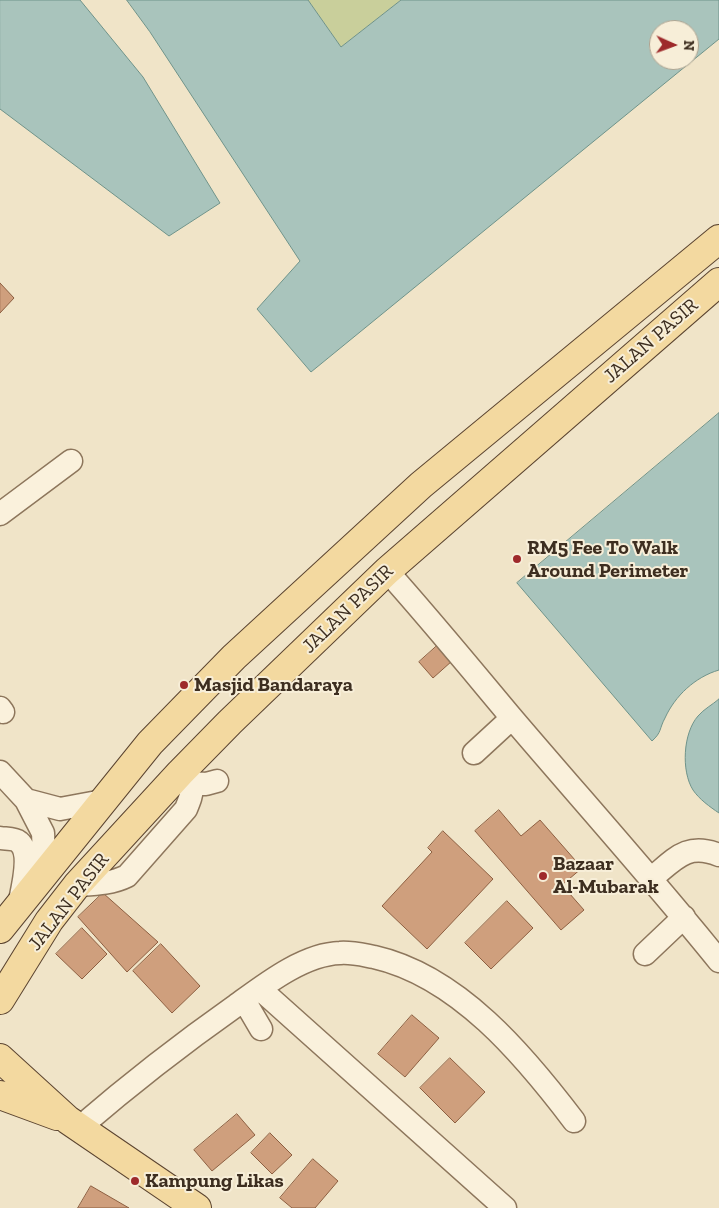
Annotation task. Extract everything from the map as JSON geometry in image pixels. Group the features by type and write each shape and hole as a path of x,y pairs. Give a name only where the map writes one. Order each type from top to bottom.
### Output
{"main road":[{"name":"JALAN PASIR","path":"0,929 150,743 234,657 421,485 719,239"},
{"name":"JALAN PASIR","path":"0,1000 49,921 77,885 186,778 230,722 387,571 719,282"},
{"path":"0,1058 74,1124 195,1207"},
{"path":"0,1095 74,1124"}],"street":[{"path":"0,514 71,462"},
{"path":"387,571 652,878 719,960"},
{"path":"474,753 512,718"},
{"path":"0,772 26,800 43,833 45,874"},
{"path":"186,778 206,784 217,780"},
{"path":"26,800 60,809 104,801"},
{"path":"0,838 20,843 24,850 26,870 20,905"},
{"path":"652,878 679,856 692,850 706,850 719,855"},
{"path":"645,954 684,917"},
{"path":"74,1124 252,994 293,968 323,956 341,952 387,960 411,970 438,985 476,1012 509,1042 539,1074 574,1121"},
{"path":"252,994 260,1030"},
{"path":"252,994 505,1208"}],"green space":[{"path":"308,0 401,0 341,47"}],"water":[{"path":"0,0 80,0 143,77 220,203 169,236 0,109"},
{"path":"127,0 308,0 341,47 401,0 719,0 719,39 699,55 699,20 649,20 649,70 681,70 311,372 257,309 300,261"},
{"path":"719,413 719,670 694,682 680,695 669,710 660,730 652,741 517,583"},
{"path":"719,699 719,813 701,800 693,790 687,773 685,752 693,723 700,714"}],"building":[{"path":"0,283 14,298 0,313"},
{"path":"438,645 452,661 433,678 419,662"},
{"name":"Bazaar Al-Mubarak","path":"499,810 521,836 540,820 582,868 562,885 584,910 561,930 475,831"},
{"path":"443,831 493,879 427,949 382,906 432,852 428,848"},
{"path":"103,893 158,942 127,972 78,917"},
{"path":"507,901 533,928 491,969 465,943"},
{"path":"82,928 107,954 82,979 56,954"},
{"path":"161,944 200,986 172,1013 133,971"},
{"path":"412,1015 439,1038 405,1077 378,1054"},
{"path":"450,1058 485,1092 455,1123 420,1088"},
{"path":"237,1114 255,1135 212,1171 194,1150"},
{"path":"270,1133 292,1155 272,1174 251,1153"},
{"path":"313,1159 338,1181 315,1208 292,1208 280,1198"},
{"path":"91,1186 129,1208 78,1208"}],"place":[{"name":"RM5 Fee To Walk Around Perimeter","path":"517,559"},
{"name":"Masjid Bandaraya","path":"184,685"},
{"name":"Bazaar Al-Mubarak","path":"543,876"},
{"name":"Kampung Likas","path":"135,1181"}]}
